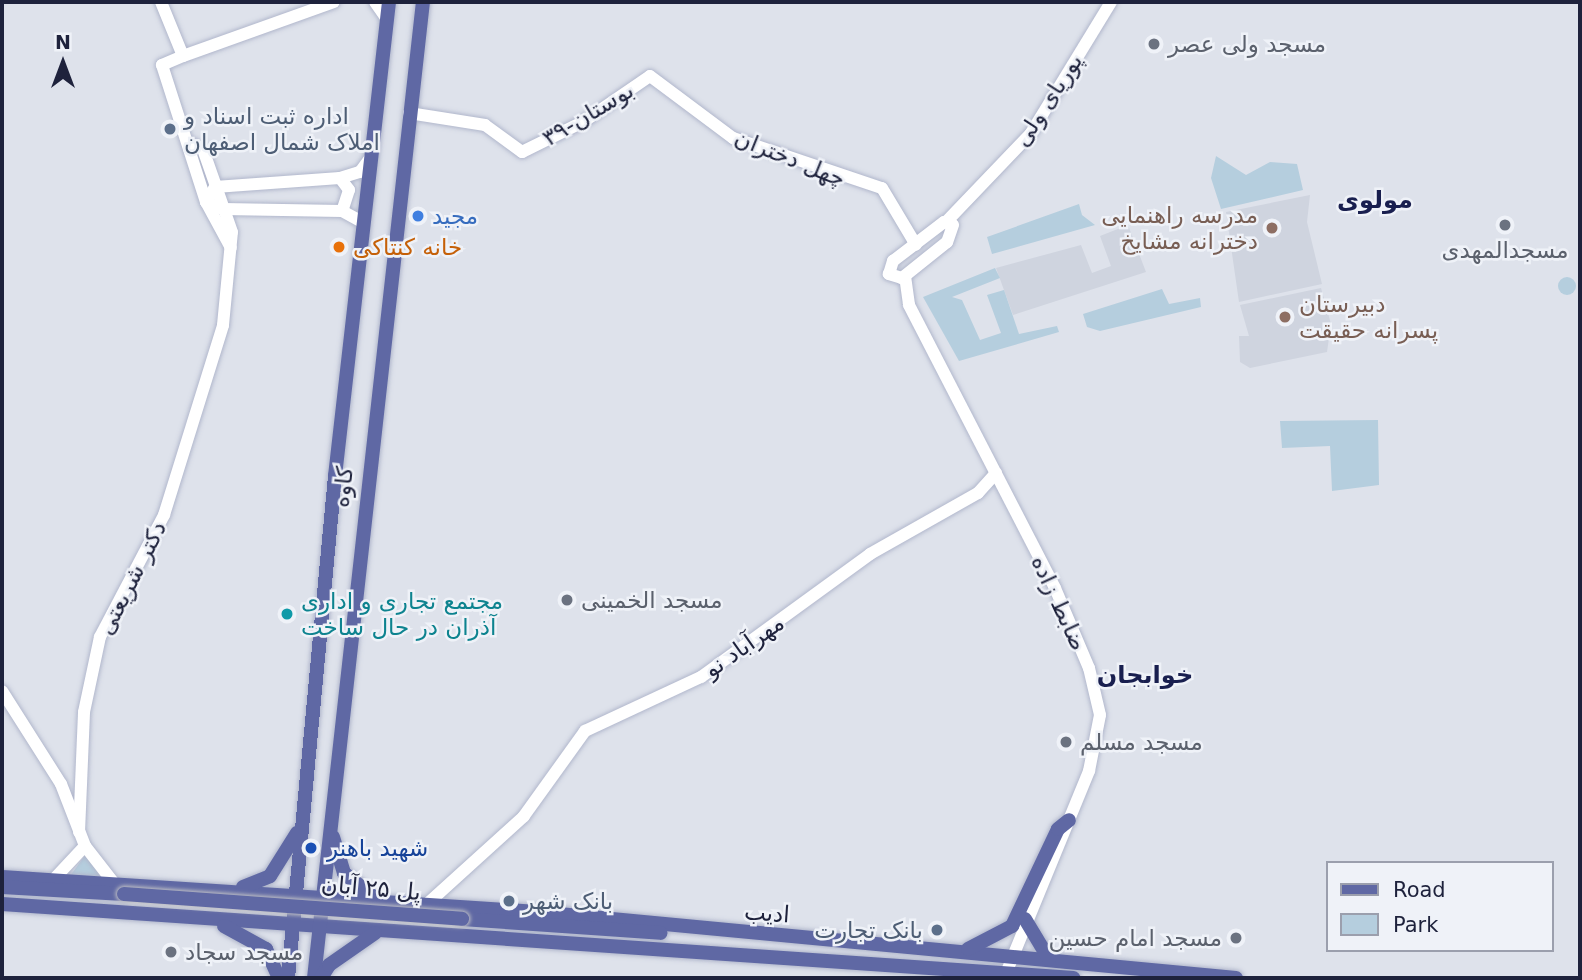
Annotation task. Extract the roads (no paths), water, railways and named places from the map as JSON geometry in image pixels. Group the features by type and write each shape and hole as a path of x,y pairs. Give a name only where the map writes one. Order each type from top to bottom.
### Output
{"main road":[{"name":"کاوه","path":"288,978 370,158 389,2"},
{"name":"کاوه","path":"314,978 423,2"},
{"path":"307,784 321,795 334,787"},
{"path":"967,950 1012,926 1058,829 1069,820"},
{"path":"226,890 270,876 303,822"},
{"path":"330,825 344,873 382,903"},
{"path":"2,877 171,885 295,895"},
{"path":"171,885 186,903 175,917"},
{"name":"پل ۲۵ آبان","path":"2,887 736,935"},
{"name":"پل ۲۵ آبان","path":"2,895 461,928"},
{"name":"ادیب","path":"295,895 736,935 967,950 1236,978"},
{"path":"2,904 292,926"},
{"path":"426,905 414,916 429,932"},
{"path":"1025,919 1049,959"},
{"path":"213,921 251,937 279,978"},
{"name":"ادیب","path":"292,926 429,932 1073,978"},
{"name":"ادیب","path":"461,928 731,954"},
{"path":"321,978 358,941 380,931"},
{"path":"965,969 978,978"}],"street":[{"path":"161,2 183,56 334,2"},
{"path":"375,2 387,19"},
{"name":"پوریای ولی","path":"890,276 888,266 947,221 1031,133 1111,2"},
{"name":"دکتر شریعتی","path":"183,56 162,65 192,144 189,154 206,202 231,248"},
{"name":"۳۹-بوستان","path":"409,113 485,125 522,152 583,122 650,76"},
{"name":"چهل دختران","path":"650,76 733,138 881,188 916,245"},
{"name":"دکتر شریعتی","path":"79,832 84,712 97,649 149,551 179,473 223,325 231,248 223,209 202,149 192,144"},
{"path":"364,223 342,211 223,209 206,202 215,187 340,178 360,172 370,158"},
{"path":"340,178 349,190 342,211"},
{"path":"890,276 905,276 947,242 954,231 947,221"},
{"path":"890,276 909,305"},
{"path":"905,276 909,305"},
{"name":"ضابط زاده","path":"909,305 1055,588 1089,668 1100,715 1096,746 1069,820 1025,919 1006,975"},
{"name":"مهرآباد نو","path":"426,905 444,885 524,816 585,731 701,677 857,563 978,493 996,473"},
{"path":"2,691 61,784 85,846 113,882"},
{"path":"54,879 85,846"},
{"path":"444,885 459,908"}],"place":[{"name":"مسجد ولی عصر","path":"1154,44"},
{"name":"اداره ثبت اسناد و املاک شمال اصفهان","path":"170,129"},
{"name":"مجید","path":"418,216"},
{"name":"مسجدالمهدی","path":"1505,225"},
{"name":"مدرسه راهنمایی دخترانه مشایخ","path":"1272,228"},
{"name":"خانه کنتاکی","path":"339,247"},
{"name":"دبیرستان پسرانه حقیقت","path":"1285,317"},
{"name":"مسجد الخمینی","path":"567,600"},
{"name":"مجتمع تجاری و اداری آذران در حال ساخت","path":"287,614"},
{"name":"مسجد مسلم","path":"1066,742"},
{"name":"شهید باهنر","path":"311,848"},
{"name":"بانک شهر","path":"509,901"},
{"name":"بانک تجارت","path":"937,930"},
{"name":"مسجد امام حسین","path":"1236,938"},
{"name":"مسجد سجاد","path":"171,952"}],"district":[{"name":"مولوی","path":"1375,201"},
{"name":"خوابجان","path":"1145,676"}]}
